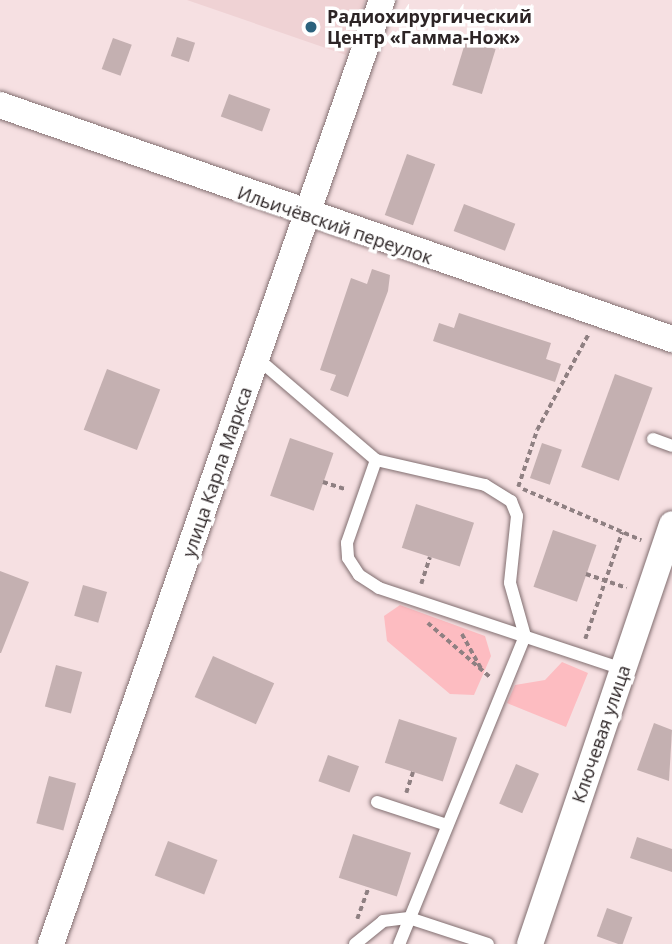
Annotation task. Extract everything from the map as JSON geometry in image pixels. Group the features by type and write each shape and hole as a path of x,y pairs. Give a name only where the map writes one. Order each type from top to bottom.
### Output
{"street":[{"name":"улица Карла Маркса","path":"51,944 383,0"},
{"name":"Ильичёвский переулок","path":"0,104 307,216 672,339"},
{"name":"Ключевая улица","path":"530,944 672,524"}],"lane":[{"path":"257,358 376,460 485,485 511,501 517,516 510,583 525,636 399,944"},
{"path":"653,439 672,446"},
{"path":"376,460 348,543 348,558 359,575 379,587 623,669"},
{"path":"377,802 447,825"},
{"path":"355,944 383,921 409,918 488,944"}],"path":[{"path":"511,501 537,430 598,315"},
{"path":"323,482 363,496"},
{"path":"518,487 663,550"},
{"path":"579,654 622,532"},
{"path":"430,557 413,609 485,675 455,623 458,614"},
{"path":"586,574 648,595"},
{"path":"400,810 413,772"},
{"path":"354,928 368,888"}],"shaded area":[{"name":"Радиохирургический Центр «Гамма-Нож»","path":"187,0 365,0 346,55"},
{"path":"400,605 485,636 491,656 474,695 450,694 387,641 384,616"},
{"path":"562,662 588,673 566,727 507,703 515,685 545,680"}],"building":[{"path":"177,37 195,43 189,62 171,56"},
{"path":"113,38 132,45 121,76 102,69"},
{"path":"466,40 496,49 482,94 452,85"},
{"path":"229,94 270,109 262,132 221,117"},
{"path":"407,154 435,164 413,225 385,215"},
{"path":"464,204 515,224 505,251 454,231"},
{"path":"372,269 390,275 388,291 348,397 330,390 336,375 320,370 351,278 367,284"},
{"path":"459,313 551,343 546,359 561,364 555,382 433,341 439,323 454,328"},
{"path":"107,369 160,389 137,450 84,430"},
{"path":"615,374 653,388 619,481 581,467"},
{"path":"290,438 333,453 314,511 270,496"},
{"path":"542,443 562,450 550,485 530,478"},
{"path":"416,504 474,523 460,567 402,548"},
{"path":"553,530 596,545 577,602 533,587"},
{"path":"0,571 29,582 1,653 0,653"},
{"path":"83,585 107,592 98,623 74,616"},
{"path":"213,656 274,683 256,724 195,697"},
{"path":"56,665 82,672 71,714 45,707"},
{"path":"399,719 457,738 443,782 385,763"},
{"path":"654,723 672,730 669,781 637,770"},
{"path":"328,755 359,766 349,793 318,781"},
{"path":"516,764 539,774 522,813 499,804"},
{"path":"49,776 76,783 63,831 36,823"},
{"path":"353,834 411,853 397,897 339,878"},
{"path":"637,837 672,849 672,872 630,858"},
{"path":"168,841 217,860 204,895 155,876"},
{"path":"607,908 632,917 623,944 597,936"}],"place":[{"name":"Радиохирургический Центр «Гамма-Нож»","path":"311,27"}]}
